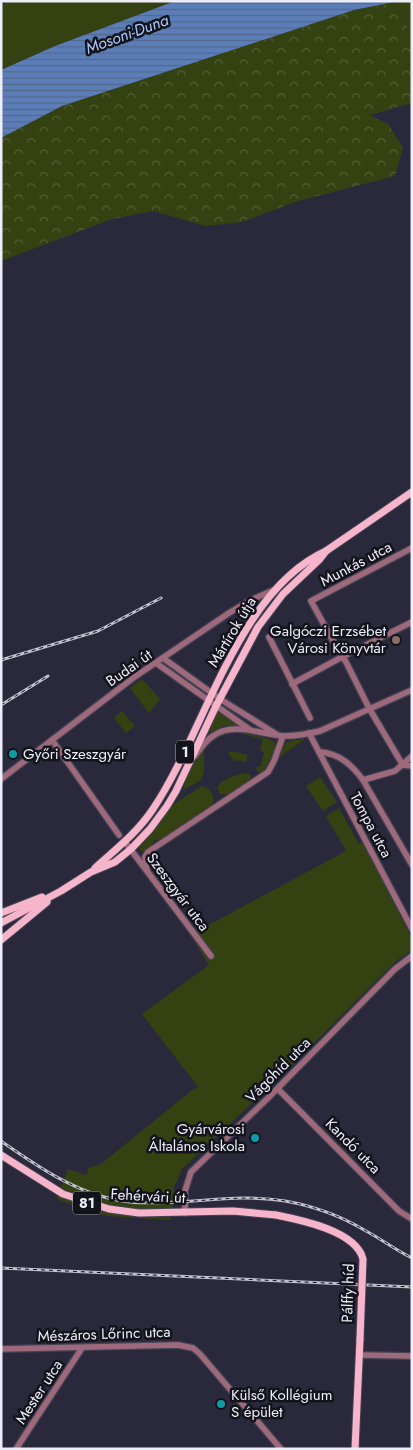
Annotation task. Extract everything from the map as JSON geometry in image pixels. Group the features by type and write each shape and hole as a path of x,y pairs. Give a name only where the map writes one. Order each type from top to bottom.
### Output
{"main road":[{"name":"Mártírok útja","path":"213,694 242,636 259,610 278,588 315,556 326,551 412,492"},
{"name":"Mártírok útja","path":"218,703 249,642 266,615 283,594 326,551"},
{"name":"1","path":"1,923 61,891 91,872 142,825 159,800 182,759 213,694"},
{"name":"1","path":"91,872 115,862 131,849 150,829 167,806 218,703"},
{"path":"1,913 15,906 61,891"},
{"path":"1,940 61,891"},
{"name":"Fehérvári út","path":"1,1155 63,1194 96,1206 139,1213 233,1211 276,1215"},
{"name":"Pálffy híd","path":"276,1215 322,1227 350,1241 360,1250 363,1260 359,1355"},
{"name":"81","path":"355,1449 359,1355"}],"street":[{"name":"Munkás utca","path":"342,657 311,601 412,548"},
{"name":"Budai út","path":"1,779 123,686 163,658 249,601 278,588"},
{"path":"292,684 412,622"},
{"path":"269,637 310,718"},
{"path":"342,657 398,757 403,764 412,766"},
{"path":"163,658 213,694 218,703 251,730"},
{"path":"156,663 209,702 218,703 281,735"},
{"path":"189,763 214,735 232,729 281,735 308,734 320,731 412,690"},
{"name":"Tompa utca","path":"308,734 412,929"},
{"path":"147,870 145,857 152,850 268,772 274,761 281,735"},
{"path":"52,740 119,835"},
{"path":"319,752 341,758 354,767 412,865"},
{"path":"363,780 395,771 412,756"},
{"name":"Szeszgyár utca","path":"125,842 212,956"},
{"name":"Vágóhíd utca","path":"185,1212 185,1191 191,1172 278,1089 395,968 412,956"},
{"name":"Kandó utca","path":"278,1089 399,1211 412,1219"},
{"name":"Mészáros Lőrinc utca","path":"1,1349 178,1345 193,1348 281,1449"},
{"name":"Mester utca","path":"16,1449 82,1348"},
{"path":"359,1355 412,1356"}],"green space":[{"path":"10,1 175,1 55,46 1,70 1,5"},
{"path":"400,1 412,1 412,43"},
{"path":"400,1 412,43 412,103 370,115 389,125 403,148 395,176 298,201 242,222 205,226 154,211 112,219 1,261 1,138 62,106 354,10"},
{"path":"142,679 160,699 149,713 130,688"},
{"path":"122,711 135,726 126,733 114,718"},
{"path":"218,712 238,725 223,726 207,734"},
{"path":"238,731 269,739 275,743 275,750 263,772 259,773 256,767 260,767 264,753 260,750 263,739 229,732"},
{"path":"228,732 210,743 204,751 204,772 201,780 183,790 202,750 213,737"},
{"path":"305,739 277,759 286,743"},
{"path":"232,751 247,755 246,762 233,760 228,752"},
{"path":"246,773 251,775 250,779 239,788 227,794 219,793 217,788 222,782"},
{"path":"320,777 337,802 323,811 306,786"},
{"path":"202,786 209,789 213,796 213,802 210,807 161,841 157,839 153,841 153,847 145,853 139,850 140,845 175,803"},
{"path":"339,808 359,844 363,842 412,939 412,950 396,961 287,1070 182,1169 174,1188 170,1220 107,1216 57,1199 68,1169 87,1175 88,1168 101,1164 198,1087 142,1014 209,965 190,935 346,851 326,816"}],"water":[{"name":"Mosoni-Duna","path":"175,1 399,1 354,10 62,106 1,138 1,70 55,46"}],"railway":[{"path":"1,660 98,631 161,598"},
{"path":"1,705 48,676"},
{"path":"1,1141 62,1180 78,1188 112,1199 130,1202 168,1203 246,1198 296,1203 327,1212 347,1221 412,1258"},
{"path":"1,1268 412,1287"}],"place":[{"name":"Galgóczi Erzsébet Városi Könyvtár","path":"396,640"},
{"name":"Győri Szeszgyár","path":"13,754"},
{"name":"Gyárvárosi Általános Iskola","path":"255,1138"},
{"name":"Külső Kollégium S épület","path":"221,1404"}]}
